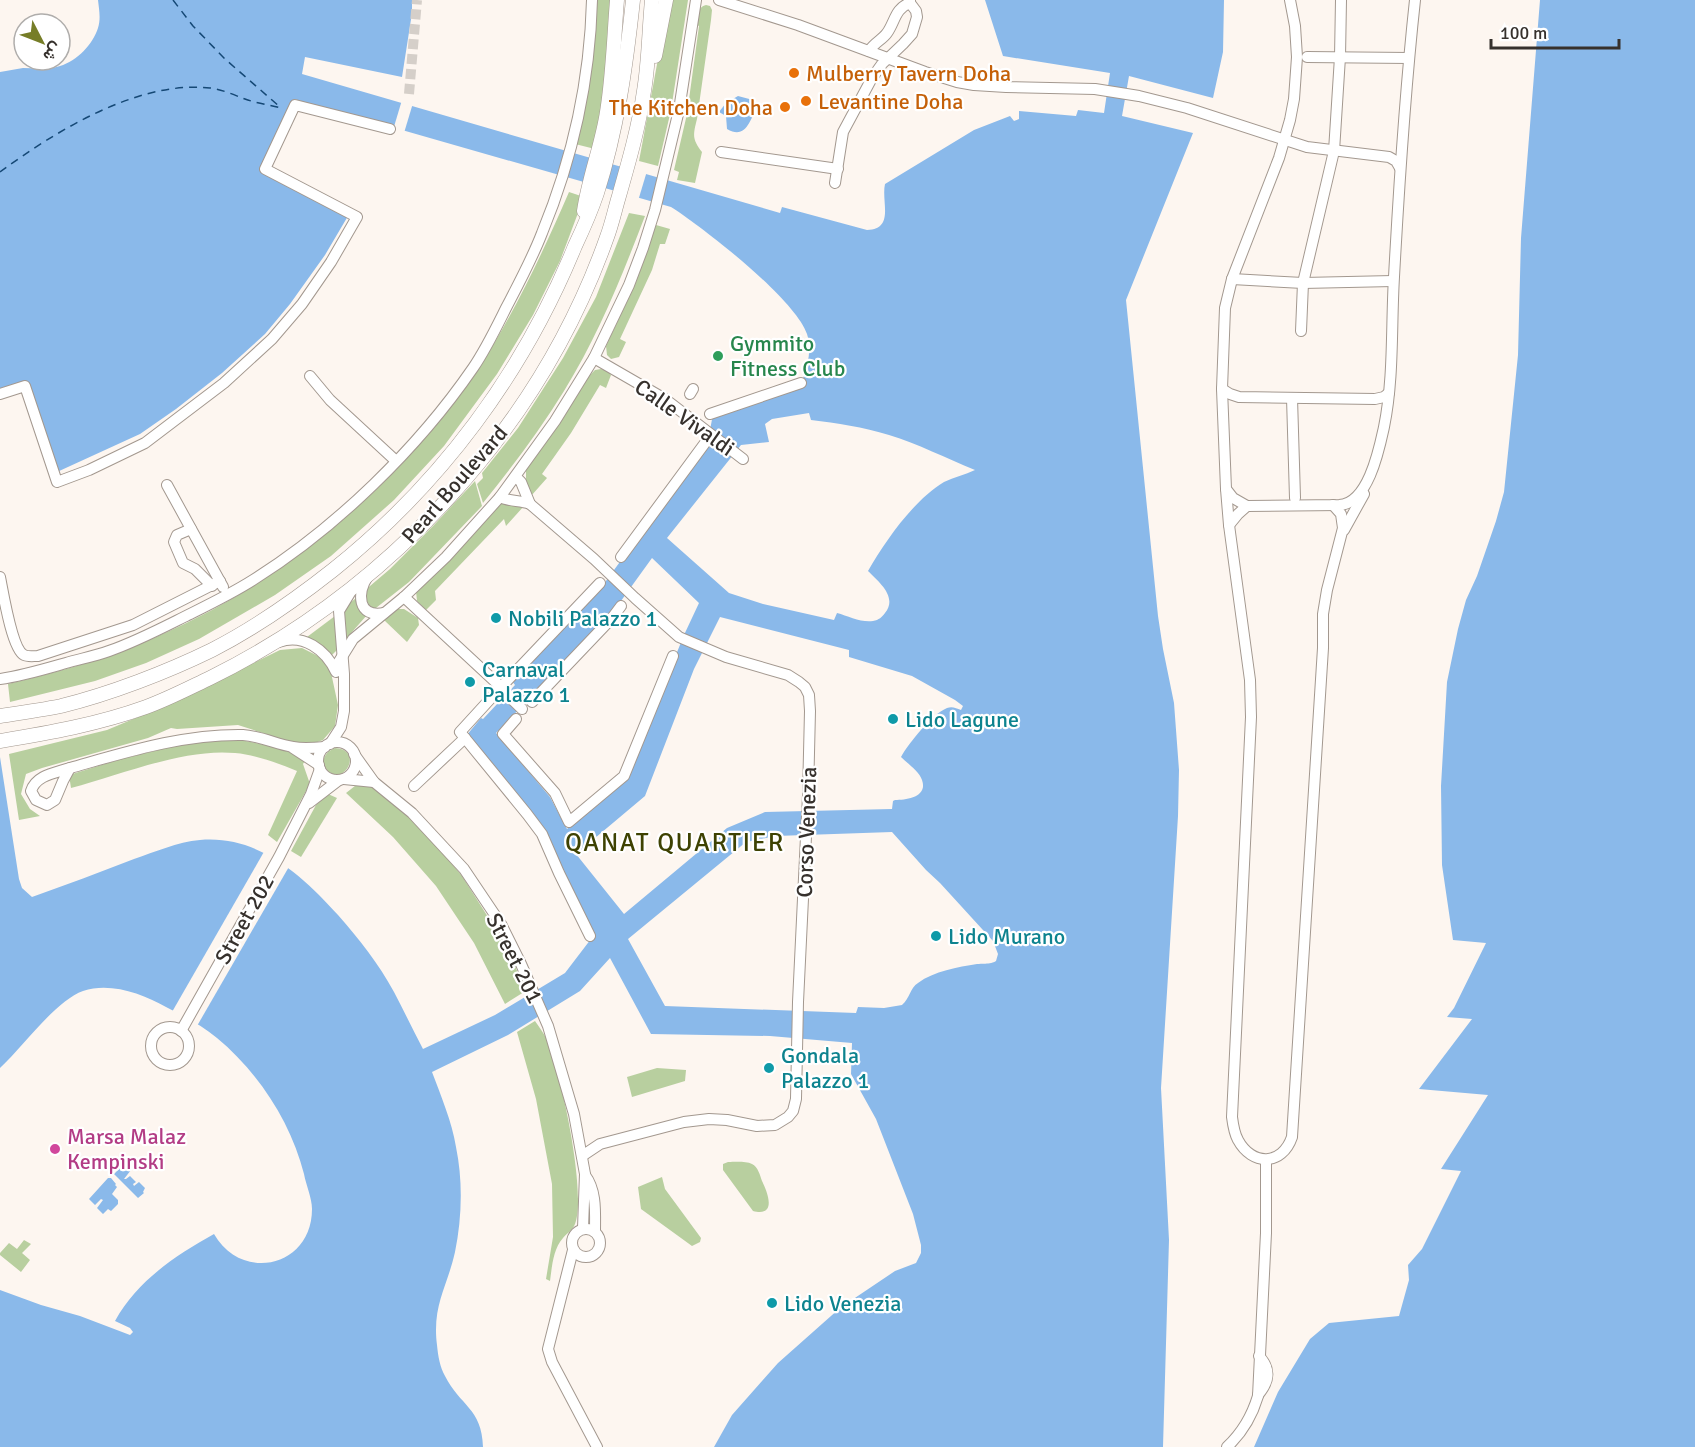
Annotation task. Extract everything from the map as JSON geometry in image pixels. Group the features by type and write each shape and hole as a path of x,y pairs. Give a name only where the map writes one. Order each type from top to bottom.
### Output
{"main road":[{"path":"603,154 617,0"},
{"name":"Pearl Boulevard","path":"5,715 62,705 110,691 213,649 306,592 358,550 429,480 490,405 543,316 580,234 623,86 633,0"},
{"name":"Pearl Boulevard","path":"6,740 68,729 147,707 257,653 320,612 374,569 447,499 495,442 526,398 563,336 608,236 630,160 645,90 652,0"},
{"path":"645,90 666,0"}],"street":[{"path":"3,679 109,651 153,633 228,595 263,574 337,518 396,461 435,417 474,367 543,232 560,182 579,110 592,0"},
{"path":"335,668 353,639 404,597 446,557 516,477 568,403 594,358 629,285 655,210 679,110 696,0"},
{"path":"719,0 798,25 941,77 974,85 1095,89 1139,96 1179,105 1302,145 1393,158 1400,168"},
{"path":"1290,0 1296,39 1294,99 1285,140 1232,279 1225,308 1222,389 1229,525 1250,680 1251,717 1232,1117 1233,1129 1241,1144 1254,1157 1266,1160 1285,1150 1292,1137 1321,684 1323,614 1333,563 1342,533 1361,500 1369,480 1384,428 1389,393 1400,168 1415,0"},
{"path":"1301,331 1303,283 1334,151 1341,0"},
{"path":"836,183 843,132 872,78 887,58 912,34 917,17 910,1 901,8 886,34 876,41 869,51"},
{"path":"1307,57 1409,58"},
{"path":"0,394 25,386 57,482 89,470 145,443 224,383 272,339 302,304 331,262 357,217 265,169 295,105 390,129"},
{"path":"1259,132 1271,143 1278,158"},
{"path":"1278,158 1302,145"},
{"path":"721,152 838,169"},
{"path":"1232,279 1303,283 1393,281"},
{"name":"Calle Vivaldi","path":"594,358 665,399 743,459"},
{"path":"310,376 330,400 396,461"},
{"path":"710,414 801,382"},
{"path":"1222,389 1239,397 1375,399 1389,393"},
{"path":"1292,398 1295,498"},
{"path":"621,557 705,443"},
{"name":"Corso Venezia","path":"516,477 523,486 530,504"},
{"path":"1226,489 1233,498 1247,506 1344,505 1353,501 1369,480"},
{"path":"167,485 191,529 216,584"},
{"name":"Corso Venezia","path":"500,496 508,500 530,504 594,559 674,634 726,657 795,678 805,687 809,695 808,795 798,1002 796,1100 793,1111 775,1125 757,1126 709,1119 684,1122 600,1144 582,1156"},
{"path":"1333,505 1339,511 1342,519 1342,533"},
{"path":"1229,525 1247,506"},
{"path":"191,529 177,535 174,542 183,563 195,569 228,595"},
{"path":"374,569 363,585 363,604 366,612 375,615 385,612"},
{"name":"Street 201","path":"328,746 341,727 344,711 339,610 349,595 374,569"},
{"path":"0,577 14,642 21,654 26,657 38,656 133,625 216,584"},
{"path":"590,936 542,834 460,732 600,583"},
{"path":"404,597 500,687 519,714 502,734 555,794 569,822 624,776 673,656"},
{"path":"532,702 621,606"},
{"name":"Street 201","path":"257,653 283,640 294,639 312,644 335,668 344,689"},
{"name":"Street 201","path":"341,727 351,750 374,782 412,813 464,869 501,924 528,978 548,1026 579,1140 585,1174 583,1228"},
{"path":"70,768 141,748 191,738 244,735 291,747 328,746 340,743 351,750 355,766 353,771 342,779"},
{"path":"414,786 465,738"},
{"path":"320,767 319,757 328,746"},
{"path":"291,747 320,767 328,777 374,782"},
{"name":"Street 202","path":"181,1031 279,857 311,794 320,767"},
{"name":"Street 202","path":"305,807 342,779"},
{"name":"Corso Venezia","path":"579,1140 600,1144"},
{"path":"1227,1447 1246,1425 1268,1378 1266,1366 1259,1356 1266,1233 1266,1160"},
{"name":"Street 201","path":"585,1174 590,1181 593,1196 596,1232"},
{"path":"567,1274 585,1257 595,1254 599,1247 600,1239 596,1232 583,1228 573,1236 571,1244 578,1255 585,1257"},
{"path":"573,1250 548,1343 549,1355 597,1447"}],"green space":[{"path":"596,0 613,0 605,93 595,149 575,144"},
{"path":"669,0 688,0 671,110 658,166 639,161"},
{"path":"706,5 712,10 694,133 696,144 702,152 695,183 677,180 679,172 674,170 687,114 699,26 697,25 698,15 699,10"},
{"path":"569,192 584,197 560,261 533,315 497,374 444,446 394,500 331,556 275,595 199,639 146,663 95,681 10,702 8,684 109,656 148,641 227,601 275,571 363,502 424,439 478,369 504,327"},
{"path":"629,213 645,216 588,349 545,420 483,503 477,484 483,478 482,473 518,428 563,358 596,297"},
{"path":"656,225 670,229 665,244 660,244 652,270 620,339 626,342 619,357 611,359 607,355 606,346 636,282"},
{"path":"595,370 608,371 611,375 606,388 600,385 571,433 542,474 547,478 531,496 526,490 526,470 587,378"},
{"path":"475,481 482,506 409,582 367,615 345,640 343,609 390,569"},
{"path":"509,501 524,506 506,526 504,519 435,591 436,600 426,610 417,601 416,591 497,505"},
{"path":"397,609 404,609 418,618 419,625 407,642 384,620"},
{"path":"335,616 338,649 332,655 307,637"},
{"path":"302,648 318,656 330,668 338,705 335,726 323,740 312,744 297,744 238,725 171,728 148,738 26,774 21,794 30,809 40,816 19,820 9,754 107,730 169,704 280,650"},
{"path":"240,740 282,750 305,761 303,764 310,784 277,842 268,835 297,771 259,757 235,753 215,753 174,758 71,788 69,775 121,759 191,742"},
{"path":"335,748 344,750 349,755 350,761 348,767 339,774 333,774 327,770 324,763 326,754"},
{"path":"360,782 375,785 420,825 462,876 502,939 520,977 518,978 524,992 505,1004 474,943 436,886 393,837 346,793"},
{"path":"328,794 337,798 301,857 291,851 316,805"},
{"path":"535,1021 547,1040 559,1078 571,1133 578,1187 575,1224 557,1247 550,1281 546,1279 553,1237 552,1184 536,1099 517,1032"},
{"path":"657,1068 686,1070 685,1081 632,1097 627,1077"},
{"path":"747,1162 756,1167 768,1197 769,1203 765,1211 753,1211 723,1170 723,1164"},
{"path":"662,1177 665,1189 701,1238 700,1242 692,1246 641,1209 638,1187"},
{"path":"24,1240 31,1244 22,1253 30,1260 21,1272 0,1253 9,1243 17,1249"}],"water":[{"path":"98,0 412,0 402,77 305,57 302,74 780,213 782,207 867,230 876,228 884,220 885,184 974,130 1010,116 1014,121 1019,119 1019,111 1076,116 1078,110 1104,113 1110,73 1003,56 985,0 1224,0 1223,52 1213,98 1129,76 1122,116 1193,133 1126,300 1158,616 1174,703 1179,770 1161,1088 1169,1240 1163,1447 714,1447 732,1415 778,1363 840,1308 895,1271 916,1263 921,1253 921,1245 913,1214 876,1119 851,1074 852,1043 770,1036 651,1034 610,958 580,991 508,1035 432,1072 452,1128 461,1186 455,1252 438,1307 436,1331 438,1353 445,1376 479,1424 483,1447 0,1447 0,1290 130,1335 133,1332 130,1328 115,1321 134,1293 172,1260 214,1234 226,1249 241,1259 257,1263 274,1262 288,1255 301,1244 309,1229 312,1209 304,1174 291,1136 282,1117 259,1082 232,1051 211,1033 186,1017 147,998 126,991 104,988 83,991 72,996 50,1014 0,1068 0,757 19,879 22,888 32,897 183,843 221,840 241,844 277,860 309,885 338,915 382,972 423,1049 495,1015 565,973 594,935 559,865 466,736 515,685 512,681 606,581 708,441 713,414 803,379 809,351 807,334 799,319 785,302 747,265 671,207 294,99 261,170 348,216 325,255 265,334 222,373 140,434 57,472 26,383 0,389 0,72 12,70 12,72 72,72 72,60 84,51 96,34 100,14","holes":["809,413 811,420 889,435 975,470 944,482 933,490 911,510 883,547 868,571 882,585 889,601 884,614 873,621 864,621 837,613 834,620 763,604 729,593 667,538 741,445 769,442 765,424 772,419","652,558 699,603 626,778 567,829 550,797 496,733 613,612","720,617 849,650 849,657 912,676 963,706 961,710 952,707 941,711 928,722 901,757 921,777 923,786 919,794 893,801 892,809 765,812 727,828 624,914 576,854 645,796 694,669","892,832 993,941 998,954 996,961 939,973 915,985 902,1005 884,1008 858,1007 856,1013 665,1006 628,939 746,842 776,836"]},
{"path":"1540,0 1695,0 1695,1447 1254,1447 1278,1392 1310,1339 1329,1323 1399,1316 1409,1280 1408,1265 1422,1249 1461,1171 1441,1169 1488,1095 1419,1089 1472,1019 1447,1017 1454,1008 1486,943 1453,940 1442,865 1441,786 1447,682 1458,629 1504,492 1518,355 1521,238"},
{"path":"738,96 753,100 757,107 746,127 739,132 733,132 727,129 726,116 719,112 726,103"},
{"path":"124,1164 131,1170 124,1179 130,1176 136,1182 134,1186 139,1182 145,1188 144,1193 138,1198 114,1174"},
{"path":"108,1178 116,1184 117,1187 112,1194 118,1200 118,1204 111,1211 108,1209 103,1214 97,1208 103,1200 101,1199 95,1205 89,1199"}],"pier":[{"path":"402,100 413,103 404,133 393,130"},
{"path":"623,164 647,171 638,201 614,194"},
{"path":"265,850 290,865 197,1026 172,1012"}],"ferry route":[{"path":"173,0 193,26 225,59 280,107"},
{"path":"0,172 72,125 127,100 155,92 183,88 210,88 281,108"}],"tunnel":[{"path":"409,94 417,0"}],"place":[{"name":"Mulberry Tavern Doha","path":"794,73"},
{"name":"Levantine Doha","path":"806,101"},
{"name":"The Kitchen Doha","path":"785,107"},
{"name":"Gymmito Fitness Club","path":"718,356"},
{"name":"Nobili Palazzo 1","path":"496,618"},
{"name":"Carnaval Palazzo 1","path":"470,682"},
{"name":"Lido Lagune","path":"893,719"},
{"name":"Lido Murano","path":"936,936"},
{"name":"Gondala Palazzo 1","path":"769,1068"},
{"name":"Marsa Malaz Kempinski","path":"55,1149"},
{"name":"Lido Venezia","path":"772,1303"}],"district":[{"name":"QANAT QUARTIER","path":"675,842"}]}
